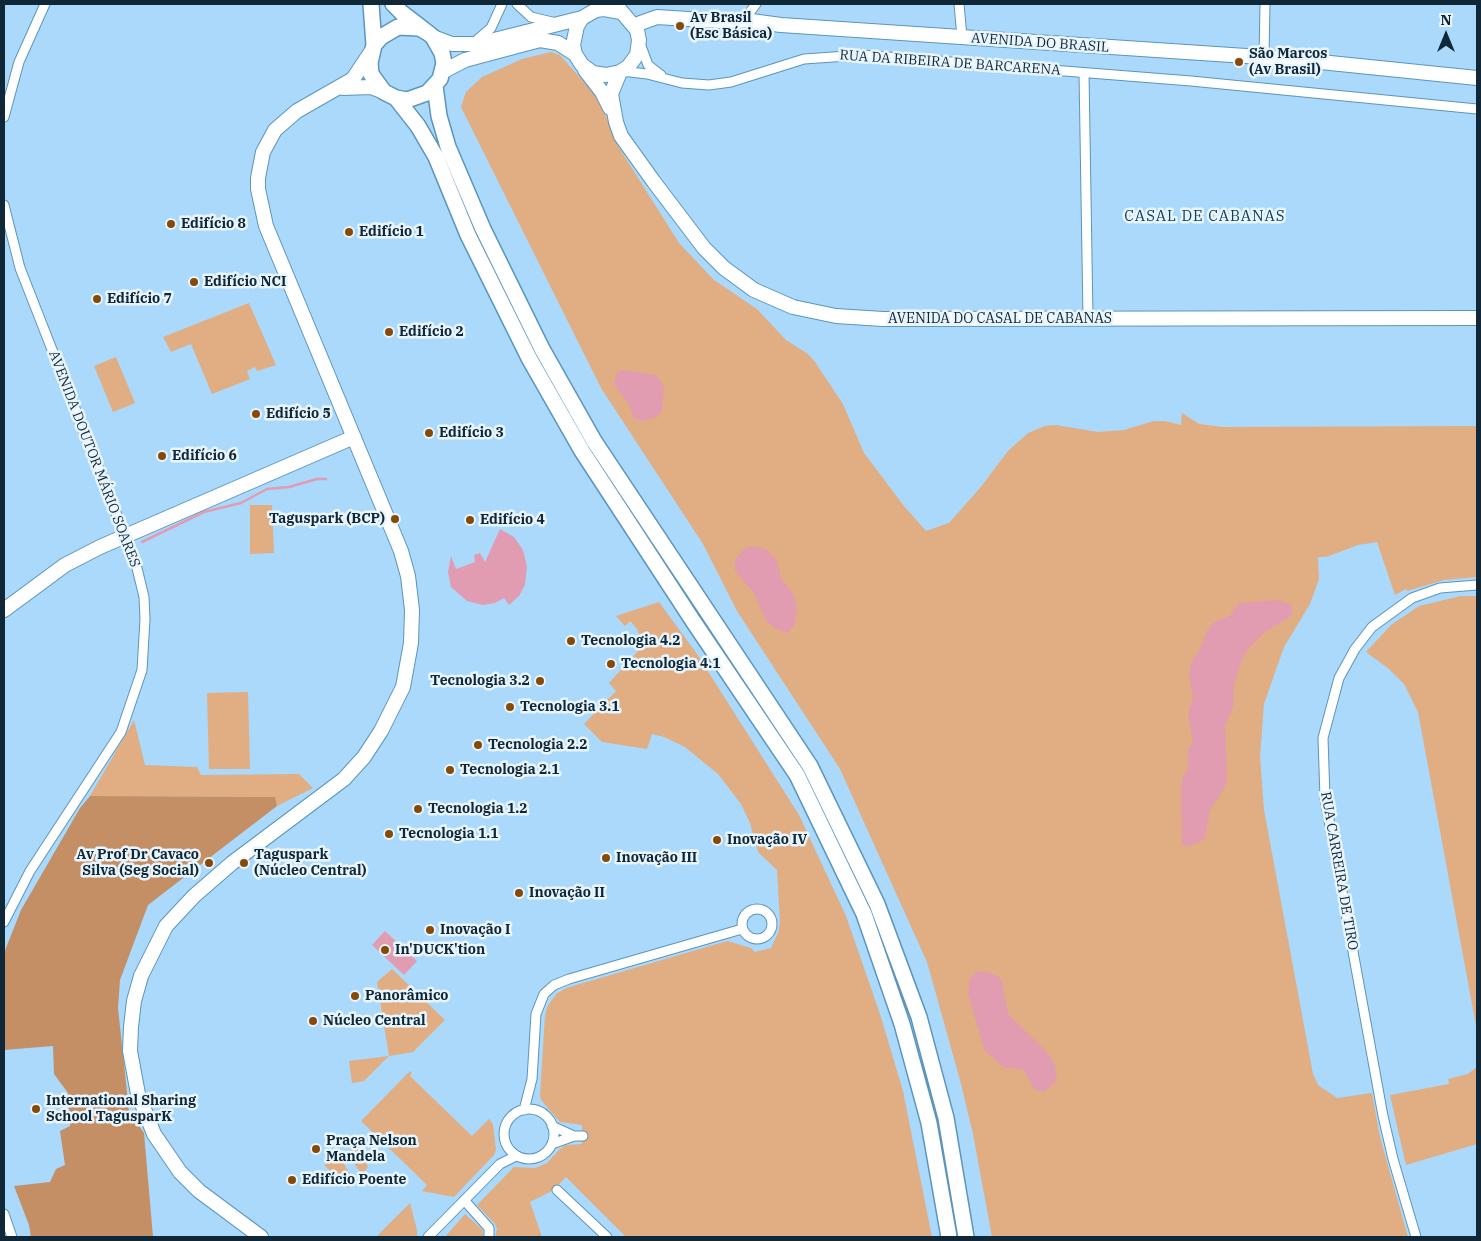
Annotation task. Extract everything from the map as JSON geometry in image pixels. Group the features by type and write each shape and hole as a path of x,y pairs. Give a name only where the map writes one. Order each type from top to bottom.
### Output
{"main road":[{"path":"371,4 373,48 371,74 418,126 436,157 468,235 524,349 582,451 693,621 797,775 864,914 902,1024 929,1123 949,1237"},
{"path":"393,4 430,35 442,53 442,72 436,86 439,116 448,147 483,229 542,349 594,441 810,766 877,904 919,1017 946,1118 966,1237"},
{"path":"373,48 380,37 398,27 419,28 430,35"},
{"path":"390,95 407,100 418,98 436,86"}],"street":[{"path":"4,117 19,62 45,4"},
{"path":"471,44 491,28 502,4"},
{"path":"516,4 531,17 541,21 585,14"},
{"path":"744,20 756,4"},
{"path":"959,4 962,37"},
{"path":"1264,57 1265,4"},
{"path":"430,35 445,43 489,43 585,14 604,9 618,8 635,25 639,40 633,62 621,72 600,75 558,43 540,40 465,60 442,72"},
{"path":"578,60 573,35 585,14"},
{"name":"AVENIDA DO BRASIL","path":"635,25 656,17 735,22 744,20 780,25 1264,57 1477,78"},
{"name":"RUA DA RIBEIRA DE BARCARENA","path":"639,40 648,65 670,80"},
{"path":"260,1237 199,1190 180,1172 157,1140 145,1116 138,1094 130,1051 131,1027 134,1001 141,976 166,926 194,896 232,863 344,778 368,751 381,731 403,687 408,663 412,625 408,576 398,544 266,226 258,189 260,165 275,130 297,111 339,89 358,73 373,48"},
{"name":"RUA DA RIBEIRA DE BARCARENA","path":"621,72 697,85 719,84 804,59 846,54 894,56 1191,81 1477,109"},
{"name":"AVENIDA DO CASAL DE CABANAS","path":"578,60 602,92 628,146 704,248 737,279 774,300 816,312 857,318 1477,318"},
{"name":"AVENIDA DO CASAL DE CABANAS","path":"614,115 611,94 621,72"},
{"path":"1084,73 1088,318"},
{"path":"339,89 371,87 390,95"},
{"name":"AVENIDA DOUTOR MÁRIO SOARES","path":"4,205 20,268 136,564 144,597 146,619 144,657 137,686 114,744 30,871 4,922"},
{"path":"4,610 65,565 126,535 354,436"},
{"name":"RUA CARREIRA DE TIRO","path":"1416,1237 1389,1145 1357,974 1325,798 1322,763 1323,738 1339,678 1355,649 1372,627 1412,598 1440,588 1477,585"},
{"path":"552,1144 552,1126 549,1120 538,1111 533,1100 532,1079 536,1014 544,994 554,985 569,979 742,929"},
{"path":"524,1110 532,1079"},
{"path":"500,1164 506,1145 504,1130 507,1122 513,1115 524,1110 538,1111"},
{"path":"506,1145 516,1156 526,1159 537,1158 546,1152 552,1144 578,1136 552,1126"},
{"path":"428,1237 500,1164 516,1156"},
{"path":"557,1190 607,1237"},
{"path":"464,1200 489,1228 489,1237"},
{"path":"4,1214 12,1237"}],"shaded area":[{"path":"551,52 560,55 599,99 618,146 679,243 714,280 757,309 786,340 808,354 815,362 843,404 864,453 904,506 926,531 949,523 980,488 1008,451 1028,433 1045,426 1056,425 1098,432 1124,430 1154,421 1165,421 1181,425 1182,413 1199,424 1223,427 1477,426 1477,577 1444,580 1407,591 1406,589 1395,595 1377,542 1358,545 1326,557 1318,557 1319,579 1310,604 1284,647 1264,704 1260,756 1264,810 1313,1074 1318,1085 1337,1098 1372,1093 1380,1137 1408,1237 992,1237 973,1134 927,962 840,769 737,611 703,544 601,388 461,107 466,92 482,77 522,59"},
{"path":"249,303 276,365 257,371 255,367 247,371 250,379 212,394 191,344 171,352 163,337"},
{"path":"116,357 135,403 113,412 94,366"},
{"path":"623,370 655,375 661,381 664,387 662,411 658,417 643,421 633,418 629,404 614,384 617,372"},
{"path":"250,505 272,505 274,553 250,554"},
{"path":"500,529 514,537 523,550 527,566 525,585 519,596 509,605 504,598 495,603 483,605 467,601 451,587 448,572 451,556 456,569 475,562 474,555 480,553 485,562"},
{"path":"751,546 766,549 772,555 777,561 781,578 794,595 797,611 794,625 788,633 776,629 766,621 754,593 735,571 735,560 745,548"},
{"path":"1461,596 1477,596 1477,1031 1418,712 1404,684 1389,669 1366,652 1391,625 1419,606"},
{"path":"1278,600 1292,605 1292,615 1265,632 1247,650 1241,662 1234,685 1233,707 1225,726 1227,779 1225,787 1210,810 1205,839 1190,846 1182,845 1181,789 1183,776 1188,770 1188,750 1193,741 1188,715 1193,697 1189,675 1191,663 1201,647 1207,630 1216,621 1229,616 1239,603"},
{"path":"659,602 697,654 799,815 846,916 880,1014 903,1091 932,1237 626,1237 566,1177 552,1191 530,1202 542,1237 495,1237 497,1229 495,1224 477,1205 514,1167 535,1168 547,1163 566,1145 582,1144 582,1125 560,1122 541,1100 540,1095 545,1016 547,1007 556,994 566,988 727,941 751,948 755,952 771,948 778,933 780,923 777,870 758,852 750,823 741,804 718,774 685,747 664,737 652,734 647,749 602,742 584,724 616,691 609,683 638,651 641,639 637,629 630,621 625,626 616,616"},
{"path":"248,692 250,769 209,769 207,693"},
{"path":"134,720 145,765 197,767 201,775 299,774 313,788 277,806 275,797 90,796"},
{"path":"90,796 275,797 277,806 148,905 120,980 118,1008 129,1111 144,1133 153,1237 31,1237 29,1225 14,1186 50,1182 56,1169 65,1165 60,1131 70,1126 68,1093 54,1074 53,1046 4,1050 4,953 21,910 80,808"},
{"path":"385,931 417,961 404,975 372,945"},
{"path":"392,969 445,1020 413,1052 389,1056 377,982"},
{"path":"976,971 987,972 999,977 1002,982 1008,1014 1046,1051 1055,1065 1057,1080 1044,1092 1034,1089 1023,1069 1005,1068 985,1051 968,994 970,979"},
{"path":"389,1056 364,1081 352,1083 349,1061"},
{"path":"1477,1067 1477,1144 1406,1165 1390,1095 1449,1084 1448,1079 1468,1074"},
{"path":"410,1071 412,1073 410,1076 472,1136 489,1119 493,1124 496,1150 494,1155 454,1197 422,1191 427,1185 361,1121"},
{"path":"357,1145 368,1167 362,1174 346,1153"},
{"path":"340,1157 354,1181 348,1188 324,1165"},
{"path":"410,1203 417,1237 376,1237"},
{"path":"465,1214 482,1229 483,1236 445,1237"}],"waterway":[{"path":"142,542 204,512 241,503 267,489 289,487 317,479 326,479"}],"place":[{"name":"Av Brasil (Esc Básica)","path":"680,26"},
{"name":"São Marcos (Av Brasil)","path":"1239,62"},
{"name":"Edifício 8","path":"171,224"},
{"name":"Edifício 1","path":"349,232"},
{"name":"Edifício NCI","path":"194,282"},
{"name":"Edifício 7","path":"97,299"},
{"name":"Edifício 2","path":"389,332"},
{"name":"Edifício 5","path":"256,414"},
{"name":"Edifício 3","path":"429,433"},
{"name":"Edifício 6","path":"162,456"},
{"name":"Taguspark (BCP)","path":"395,519"},
{"name":"Edifício 4","path":"470,520"},
{"name":"Tecnologia 4.2","path":"571,641"},
{"name":"Tecnologia 4.1","path":"611,664"},
{"name":"Tecnologia 3.2","path":"540,681"},
{"name":"Tecnologia 3.1","path":"510,707"},
{"name":"Tecnologia 2.2","path":"478,745"},
{"name":"Tecnologia 2.1","path":"450,770"},
{"name":"Tecnologia 1.2","path":"418,809"},
{"name":"Tecnologia 1.1","path":"389,834"},
{"name":"Inovação IV","path":"717,840"},
{"name":"Inovação III","path":"606,858"},
{"name":"Av Prof Dr Cavaco Silva (Seg Social)","path":"209,863"},
{"name":"Taguspark (Núcleo Central)","path":"244,863"},
{"name":"Inovação II","path":"519,893"},
{"name":"Inovação I","path":"430,930"},
{"name":"In'DUCK'tion","path":"385,950"},
{"name":"Panorâmico","path":"355,996"},
{"name":"Núcleo Central","path":"313,1021"},
{"name":"International Sharing School TagusparK","path":"36,1109"},
{"name":"Praça Nelson Mandela","path":"316,1149"},
{"name":"Edifício Poente","path":"292,1180"}],"district":[{"name":"CASAL DE CABANAS","path":"1205,217"}]}
